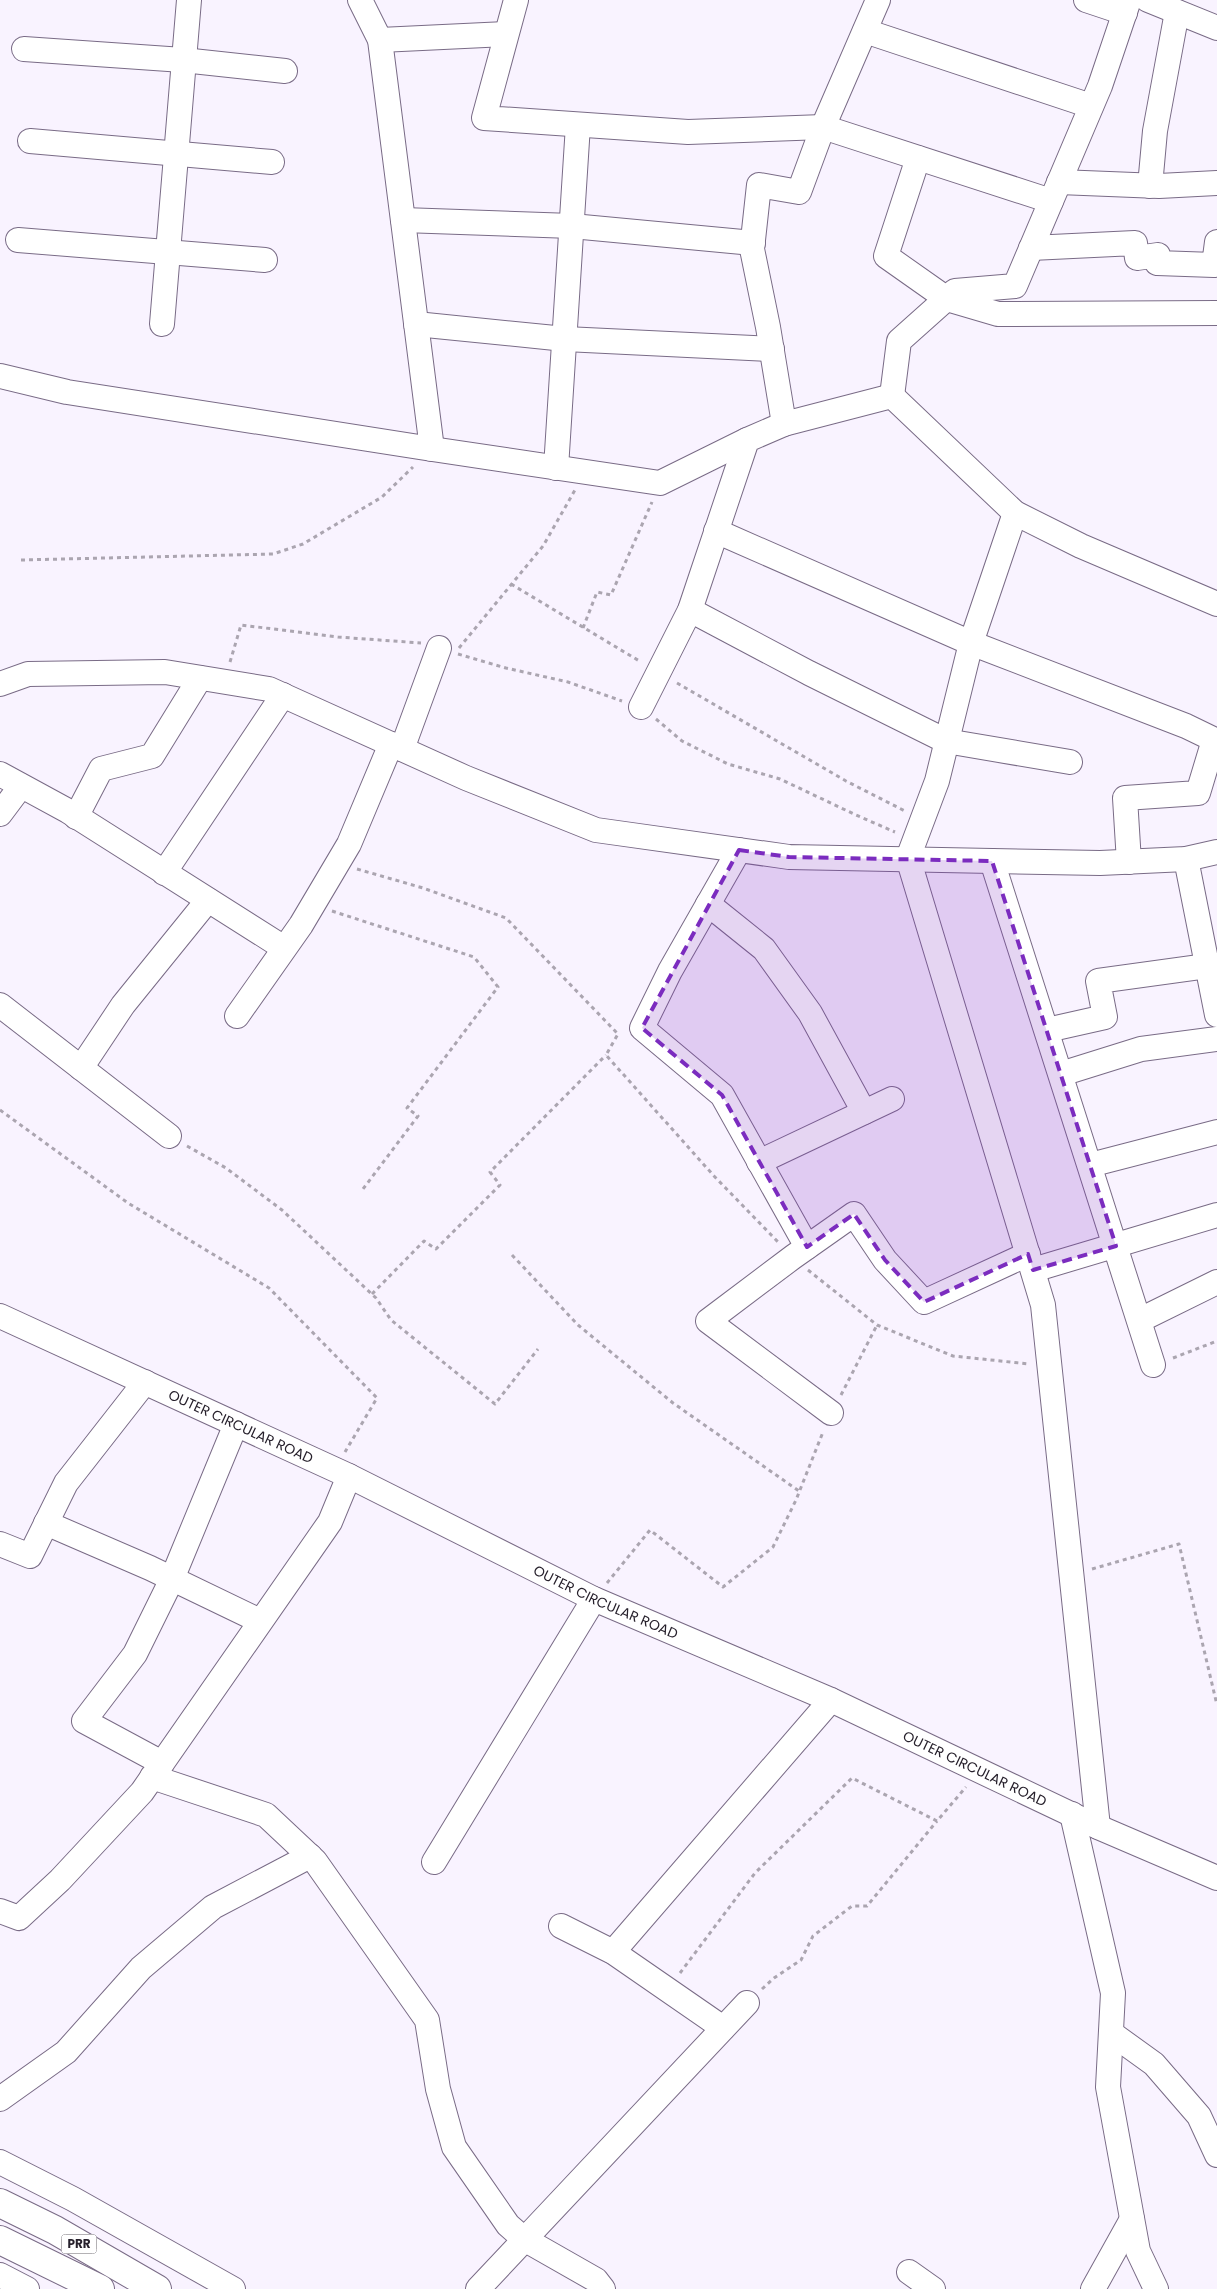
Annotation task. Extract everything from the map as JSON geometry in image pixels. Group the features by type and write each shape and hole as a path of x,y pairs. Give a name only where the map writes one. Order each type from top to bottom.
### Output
{"highway":[{"name":"PRR","path":"0,2203 55,2230 156,2289"},
{"name":"PRR","path":"0,2240 68,2282 100,2289"}],"street":[{"path":"162,324 189,0"},
{"path":"360,0 380,40 432,449"},
{"path":"516,0 484,118 688,132 822,127 918,158 1055,192 1217,183"},
{"path":"784,424 753,243 759,185 799,192 822,127 878,0"},
{"path":"892,396 899,341 956,291 1015,286 1091,106 1127,6 1086,0"},
{"path":"1148,0 1217,28"},
{"path":"1150,186 1155,131 1177,12"},
{"path":"865,31 1091,106"},
{"path":"380,40 506,34"},
{"path":"24,49 184,60 285,71"},
{"path":"556,468 566,339 578,125"},
{"path":"30,141 272,162"},
{"path":"918,158 886,256 947,299 998,314 1112,315 1217,313"},
{"path":"403,220 572,226 753,243"},
{"path":"18,240 265,260"},
{"path":"1031,248 1135,243 1137,258 1158,255 1157,262 1214,265 1217,242"},
{"path":"416,324 566,339 772,349"},
{"path":"0,376 67,392 660,484 747,440 784,424 892,396"},
{"path":"892,396 1015,513 1081,546 1217,604"},
{"path":"641,708 690,610 747,440"},
{"path":"1015,513 971,643 937,781 915,839 1043,1305 1098,1827"},
{"path":"716,531 971,643 1186,726 1215,741 1198,793 1125,798 1129,862"},
{"path":"690,610 809,673 946,741 1070,762"},
{"path":"237,1016 313,904 349,844 396,746 439,648"},
{"path":"0,684 28,674 165,672 269,689 466,778 596,830 789,857 915,839 992,861 1129,862 1186,859 1217,852"},
{"path":"76,817 101,769 152,756 200,678"},
{"path":"164,873 283,695"},
{"path":"0,774 76,817 284,948"},
{"path":"0,814 21,786"},
{"path":"739,850 642,1028 722,1095 759,1162 800,1252"},
{"path":"1186,859 1207,966 1214,990 1217,1015"},
{"path":"992,861 1153,1365"},
{"path":"82,1068 123,1005 208,900"},
{"path":"708,904 764,949 810,1012 864,1112"},
{"path":"1047,1030 1105,1017 1098,981 1207,966"},
{"path":"0,1005 169,1136"},
{"path":"1061,1074 1141,1049 1217,1039"},
{"path":"759,1162 892,1099"},
{"path":"1090,1166 1217,1132"},
{"path":"831,1413 708,1321 854,1214 885,1260 924,1302 1030,1262 1116,1246 1217,1215"},
{"path":"1140,1320 1217,1282"},
{"name":"OUTER CIRCULAR ROAD","path":"0,1316 342,1472 594,1599 831,1700 1098,1827 1217,1878"},
{"path":"0,1544 30,1556 66,1483 145,1382"},
{"path":"236,1424 172,1578 135,1654 84,1721 156,1770 266,1815 310,1856 427,2020 438,2089 454,2146 508,2225 524,2239 596,2280 603,2289"},
{"path":"0,1911 19,1918 60,1880 142,1792 330,1522 342,1472"},
{"path":"46,1523 172,1578 260,1621"},
{"path":"434,1862 594,1599"},
{"path":"613,1952 831,1700"},
{"path":"1072,1814 1113,1993 1108,2088 1138,2251 1156,2289"},
{"path":"0,2100 66,2052 141,1968 213,1907 310,1856"},
{"path":"561,1926 613,1952 723,2028"},
{"path":"478,2289 747,2003"},
{"path":"1111,2033 1154,2064 1199,2116 1217,2155"},
{"path":"0,2162 73,2199 232,2289"},
{"path":"1093,2289 1132,2218"},
{"path":"909,2272 933,2289"},
{"path":"0,2275 27,2289"}],"path":[{"path":"21,560 273,554 302,544 382,497 432,449"},
{"path":"585,472 543,546 454,653 506,668 568,682 641,708 682,741 728,764 780,779 856,815 915,839"},
{"path":"583,628 597,592 611,595 660,484"},
{"path":"511,584 846,781 915,839"},
{"path":"224,681 241,625 338,637 415,642 439,648"},
{"path":"337,864 423,888 506,918 618,1034 606,1055 490,1172 500,1185 436,1249 424,1241 372,1294"},
{"path":"313,904 474,957 498,987 407,1108 418,1116 363,1189"},
{"path":"606,1055 714,1176 800,1252 877,1325 953,1356 1050,1366"},
{"path":"0,1110 128,1203 269,1288 377,1398 342,1472"},
{"path":"169,1136 226,1168 282,1210 372,1294 391,1320 495,1404 538,1349"},
{"path":"512,1255 578,1325 673,1403 799,1491"},
{"path":"594,1599 650,1530 724,1588 773,1546 799,1491 831,1413 877,1325"},
{"path":"1153,1365 1217,1341"},
{"path":"1072,1575 1179,1544 1217,1705"},
{"path":"747,2003 774,1978 801,1960 813,1936 852,1906 867,1906 980,1771"},
{"path":"668,1990 755,1873 852,1778 937,1821"}],"highlighted area":[{"path":"739,850 789,857 992,861 1116,1246 1033,1270 1028,1254 924,1302 885,1260 854,1214 807,1247 722,1095 642,1028"}]}
